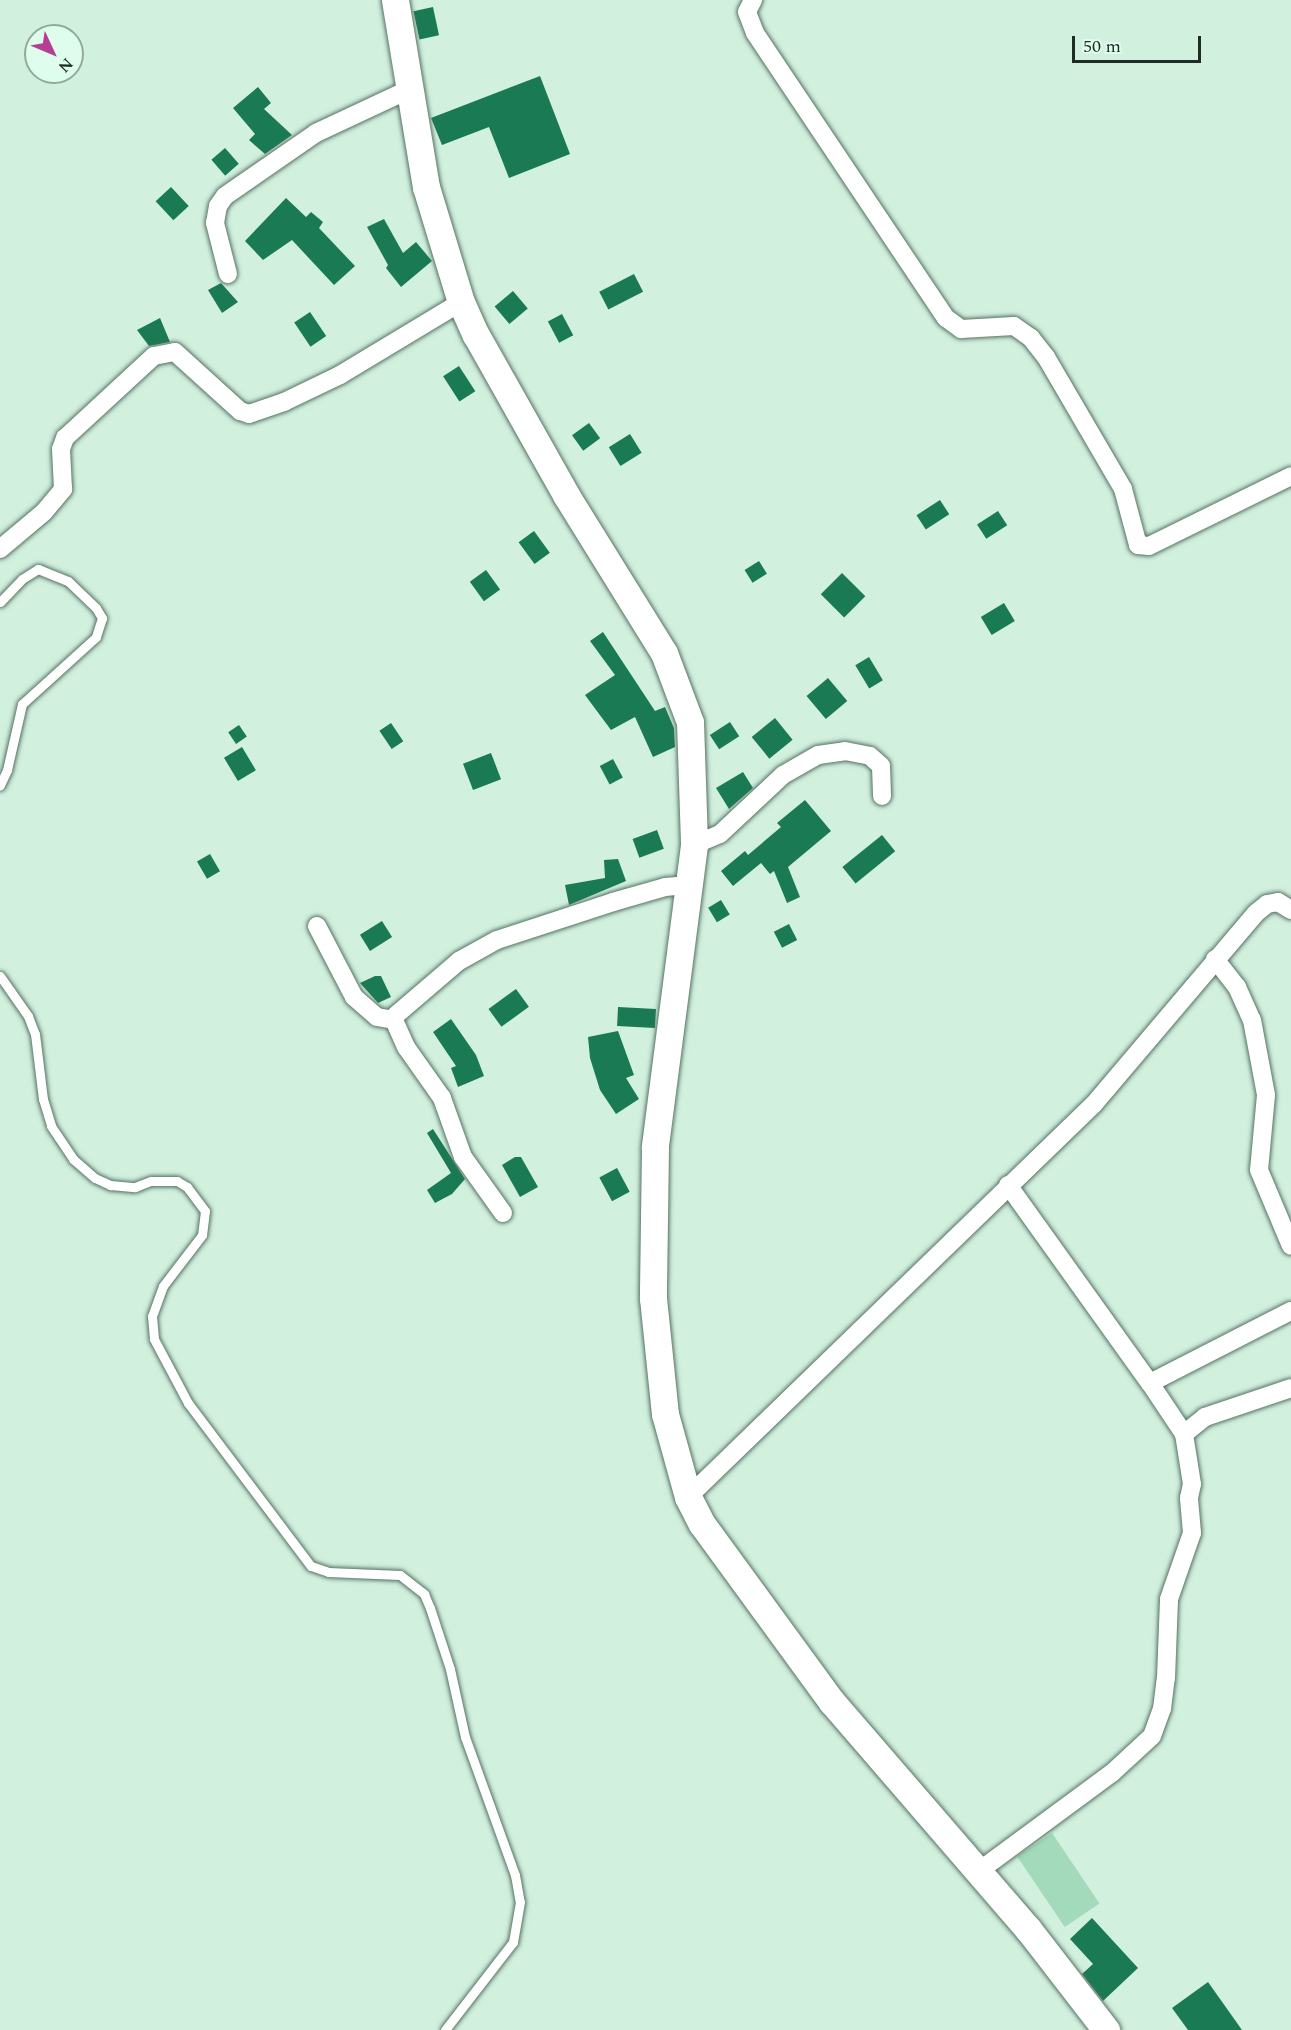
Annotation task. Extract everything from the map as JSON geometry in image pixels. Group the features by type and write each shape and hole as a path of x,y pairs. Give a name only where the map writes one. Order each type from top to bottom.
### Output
{"main road":[{"path":"395,0 408,90 426,187 461,302 499,378 664,653 678,685 693,745 694,845 655,1147 652,1298 665,1414 688,1497 702,1524 832,1702 979,1871 1106,2030"}],"street":[{"path":"753,0 747,12 755,33 946,318 961,329 1014,326 1031,338 1046,357 1123,489 1138,545 1149,546 1291,476"},
{"path":"228,274 215,223 218,207 225,196 316,133 408,90"},
{"path":"0,549 44,512 63,489 61,449 65,438 154,356 175,352 240,411 249,414 330,381 461,302"},
{"path":"694,845 720,834 783,775 818,755 845,751 870,756 881,766 882,796"},
{"path":"394,1020 420,991 459,961 497,940 665,887 689,885"},
{"path":"688,1497 1094,1104 1256,913 1267,904 1289,903"},
{"path":"317,926 354,997 377,1017 394,1020"},
{"path":"1215,959 1237,987 1252,1020 1266,1095 1259,1170 1291,1246"},
{"path":"394,1020 406,1047 442,1098 464,1157 503,1213"},
{"path":"979,1871 1112,1773 1141,1749 1157,1726 1166,1678 1169,1599 1192,1533 1189,1503 1192,1484 1184,1434 1008,1185"},
{"path":"1150,1383 1291,1311"},
{"path":"1184,1434 1205,1417 1291,1388"}],"lane":[{"path":"0,602 21,579 38,569 68,581 96,608 102,618 102,627 91,643 22,704 7,770 0,785"},
{"path":"0,976 28,1016 35,1034 43,1099 51,1126 74,1159 95,1178 110,1185 135,1187 151,1181 177,1181 187,1187 204,1211 202,1235 163,1286 152,1316 154,1339 188,1403 311,1566 328,1572 400,1575 424,1594 430,1608 450,1670 465,1737 515,1875 520,1902 513,1942 445,2030"}],"green space":[{"path":"1052,1833 1100,1903 1065,1927 1017,1856"}],"building":[{"path":"433,7 439,35 419,40 413,11"},
{"path":"540,76 570,154 509,178 489,127 442,145 431,118"},
{"path":"258,87 271,103 264,109 292,135 265,154 249,140 255,134 233,108"},
{"path":"225,148 239,164 225,176 211,160"},
{"path":"171,187 189,206 173,220 156,201"},
{"path":"286,198 306,217 311,212 323,222 319,228 355,266 334,285 292,240 263,260 245,241"},
{"path":"384,219 403,253 416,242 432,261 401,287 386,268 388,265 367,227"},
{"path":"634,274 643,292 608,310 599,292"},
{"path":"221,283 238,302 222,313 208,290"},
{"path":"513,291 528,309 509,324 495,306"},
{"path":"310,312 326,336 310,347 294,323"},
{"path":"562,314 573,335 559,343 548,322"},
{"path":"160,318 170,342 149,346 137,330"},
{"path":"459,366 475,391 459,402 443,376"},
{"path":"589,423 600,438 583,451 572,435"},
{"path":"630,434 642,453 620,466 609,447"},
{"path":"940,500 949,514 926,530 917,515"},
{"path":"998,511 1007,525 986,539 977,525"},
{"path":"534,531 550,553 534,564 519,542"},
{"path":"759,561 767,574 753,583 745,570"},
{"path":"486,570 500,589 484,601 470,582"},
{"path":"842,573 865,596 844,618 821,594"},
{"path":"1004,603 1015,621 992,635 981,617"},
{"path":"603,632 655,711 665,707 674,728 675,747 653,757 635,717 611,730 585,695 615,675 590,641"},
{"path":"869,657 883,680 869,688 855,665"},
{"path":"828,678 847,701 826,719 807,696"},
{"path":"775,718 793,740 769,759 752,737"},
{"path":"730,722 739,736 719,749 710,735"},
{"path":"391,723 403,741 392,749 379,731"},
{"path":"239,725 247,737 236,744 228,732"},
{"path":"242,747 256,770 238,781 224,758"},
{"path":"491,753 501,779 473,790 463,764"},
{"path":"613,759 623,778 610,785 600,766"},
{"path":"743,772 753,788 729,809 716,788"},
{"path":"805,800 831,831 788,867 800,897 787,903 774,871 770,874 761,863 733,886 721,871 745,851 748,855 781,827 777,823"},
{"path":"657,830 664,849 639,858 633,839"},
{"path":"882,835 895,851 856,883 842,867"},
{"path":"210,854 220,871 207,879 197,862"},
{"path":"618,859 626,881 569,905 565,885 605,878 604,860"},
{"path":"721,900 730,915 717,922 708,908"},
{"path":"382,921 392,937 370,951 360,935"},
{"path":"789,924 797,940 782,948 774,932"},
{"path":"375,976 381,976 391,997 378,1003 360,983"},
{"path":"516,989 529,1007 501,1027 488,1009"},
{"path":"618,1007 656,1009 655,1028 617,1026"},
{"path":"451,1019 476,1055 484,1076 458,1087 451,1068 456,1066 433,1032"},
{"path":"618,1031 634,1075 626,1078 639,1099 616,1114 600,1090 590,1058 588,1037"},
{"path":"433,1129 465,1179 452,1194 435,1203 427,1190 451,1173 427,1133"},
{"path":"515,1157 521,1157 538,1187 520,1197 502,1165"},
{"path":"617,1168 630,1192 612,1201 599,1177"},
{"path":"1092,1918 1138,1968 1103,2001 1082,1974 1093,1964 1070,1939"},
{"path":"1208,1982 1242,2030 1188,2030 1172,2008"}]}
